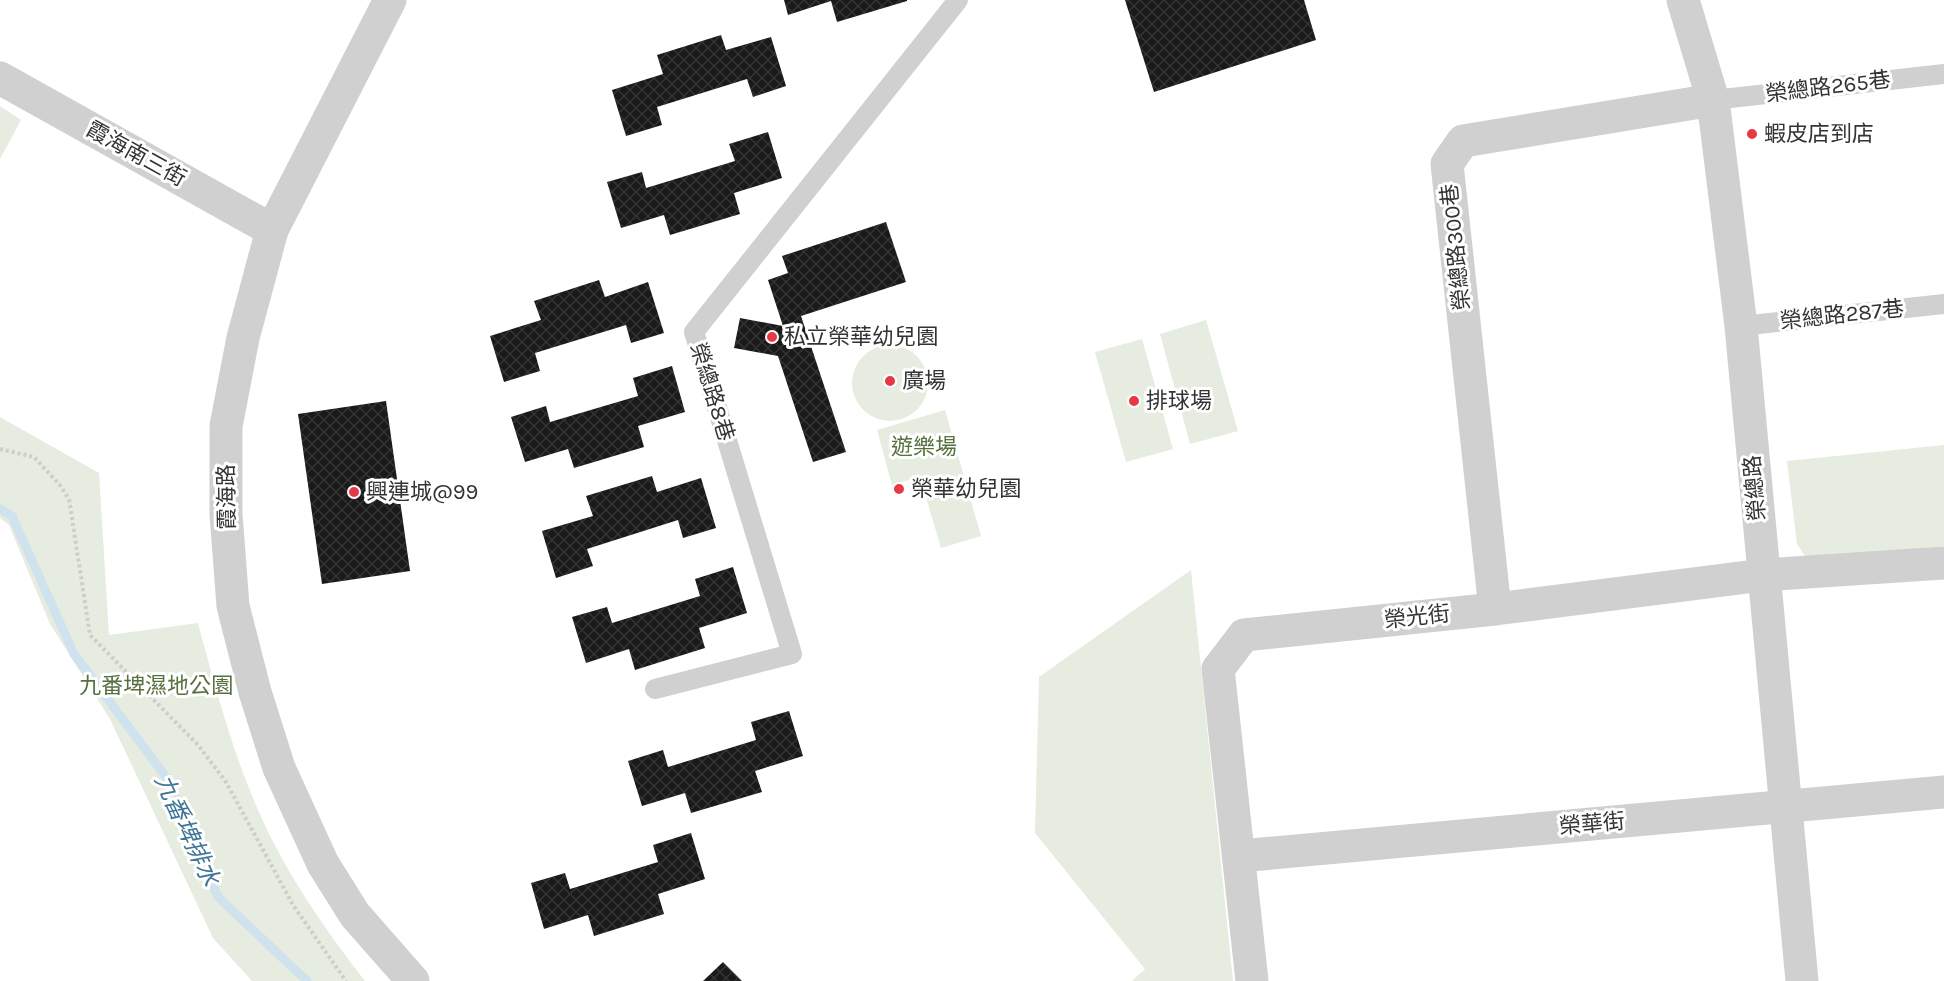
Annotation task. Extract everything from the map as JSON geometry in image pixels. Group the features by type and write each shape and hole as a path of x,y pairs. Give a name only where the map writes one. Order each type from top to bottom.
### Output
{"street":[{"name":"霞海路","path":"390,0 272,230 243,338 226,426 226,514 233,606 255,692 279,768 323,864 355,915 413,981"},
{"name":"榮總路","path":"1683,0 1713,100 1741,326 1802,981"},
{"name":"霞海南三街","path":"0,78 272,230"},
{"name":"榮總路300巷","path":"1495,609 1447,164 1463,141 1713,100"},
{"name":"榮光街","path":"1252,981 1218,669 1244,635 1495,609 1763,576 1944,563"},
{"name":"榮華街","path":"1240,856 1944,792"}],"lane":[{"name":"榮總路8巷","path":"655,689 792,654 694,332 958,0"},
{"name":"榮總路265巷","path":"1713,100 1944,74"},
{"name":"榮總路287巷","path":"1741,326 1944,305"}],"path":[{"path":"0,449 34,457 59,484 69,499 90,635 198,745 226,782 293,905 346,981"}],"green space":[{"path":"0,106 21,120 0,159"},
{"name":"排球場","path":"1206,320 1238,431 1190,444 1160,334"},
{"name":"排球場","path":"1142,339 1173,449 1126,462 1095,352"},
{"name":"廣場","path":"890,345 904,348 917,356 925,369 928,383 925,397 917,410 904,418 890,421 876,418 863,410 855,397 852,383 855,369 863,356 876,348"},
{"name":"遊樂場","path":"945,410 981,536 941,548 920,477 892,485 877,430"},
{"name":"九番埤濕地公園","path":"0,417 99,473 109,635 198,623 232,741 258,810 280,855 306,899 365,981 252,981 213,938 110,719 50,624 9,525 0,518"},
{"path":"1944,445 1944,546 1808,560 1797,544 1787,461"},
{"path":"1191,570 1233,981 1132,981 1145,969 1035,833 1039,677"}],"building":[{"path":"784,0 907,1 837,22 831,1 788,15"},
{"path":"1125,0 1304,0 1316,40 1154,92"},
{"path":"721,35 726,50 771,37 786,86 753,97 747,79 657,107 662,125 626,136 612,90 663,74 657,55"},
{"path":"768,132 782,178 734,193 740,214 670,235 664,215 621,228 607,182 642,172 646,188 735,161 729,144"},
{"name":"私立榮華幼兒園","path":"886,222 906,282 801,316 846,452 813,462 778,356 734,348 740,318 783,326 768,280 788,273 782,256"},
{"path":"599,280 605,297 648,282 664,333 631,343 626,325 535,353 540,371 504,382 490,336 541,320 534,301"},
{"path":"672,366 685,412 638,426 644,447 574,468 568,449 525,462 511,417 546,406 550,422 638,396 633,378"},
{"name":"興連城@99","path":"386,401 410,571 322,584 298,414"},
{"path":"652,476 657,492 701,478 716,528 683,538 678,520 587,549 593,566 556,578 542,531 593,516 586,496"},
{"path":"733,567 747,613 699,628 705,648 635,670 629,649 586,663 572,617 607,607 612,623 700,596 695,579"},
{"path":"789,711 803,756 755,771 762,792 691,813 685,793 642,806 628,761 663,750 668,767 756,740 751,722"},
{"path":"691,833 705,879 658,894 664,914 594,936 588,915 544,929 531,883 565,873 570,889 658,862 653,845"},
{"path":"723,962 742,981 703,981"}],"waterway":[{"name":"九番埤排水","path":"0,509 12,516 74,654 169,781 218,897 307,981"}],"place":[{"name":"蝦皮店到店","path":"1752,134"},
{"name":"私立榮華幼兒園","path":"772,337"},
{"name":"廣場","path":"890,381"},
{"name":"排球場","path":"1134,401"},
{"name":"榮華幼兒園","path":"899,489"},
{"name":"興連城@99","path":"354,492"}]}
